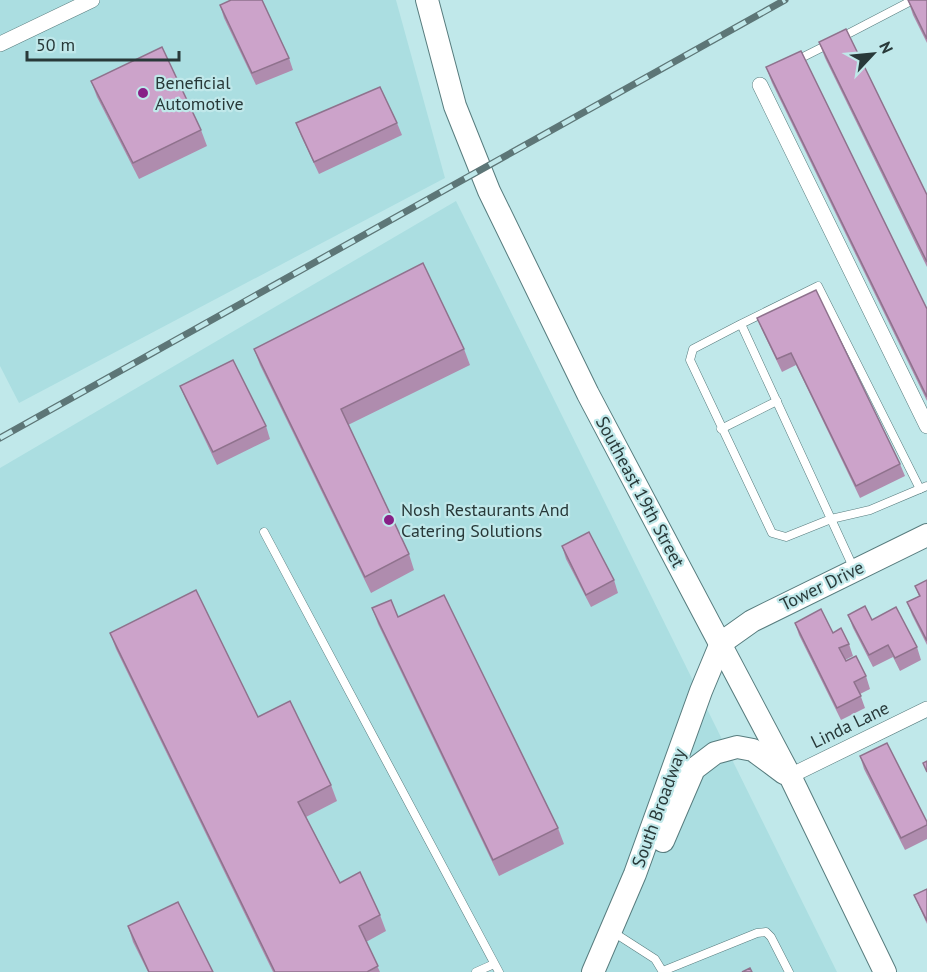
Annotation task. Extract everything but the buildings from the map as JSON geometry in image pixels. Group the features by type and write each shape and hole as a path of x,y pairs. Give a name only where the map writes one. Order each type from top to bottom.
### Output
{"main road":[{"name":"Southeast 19th Street","path":"427,0 454,106 489,191 588,394 790,776 885,972"},
{"name":"Tower Drive","path":"721,643 752,621 927,535"},
{"name":"South Broadway","path":"593,972 613,928 700,691 721,643"},
{"path":"613,928 663,841 694,769 715,753 737,747 753,750 790,776"}],"street":[{"path":"0,44 92,0"},
{"path":"764,80 927,426"},
{"name":"Linda Lane","path":"790,776 927,709"}],"lane":[{"path":"789,65 913,0"},
{"path":"818,286 923,488 870,510 831,519 786,537 772,533 721,429 690,355 693,349 741,324 818,286"},
{"path":"741,324 854,570"},
{"path":"721,429 777,401"},
{"path":"264,532 499,972"},
{"path":"613,928 654,959 663,971 757,933 766,932 771,937 789,972"},
{"path":"476,972 494,964"}],"shaded area":[{"path":"0,0 396,0 445,178 19,403 0,366"},
{"path":"456,201 837,972 0,972 0,468"}],"railway":[{"path":"0,438 785,0"}],"place":[{"name":"Beneficial Automotive","path":"143,93"},
{"name":"Nosh Restaurants And Catering Solutions","path":"389,520"}]}
